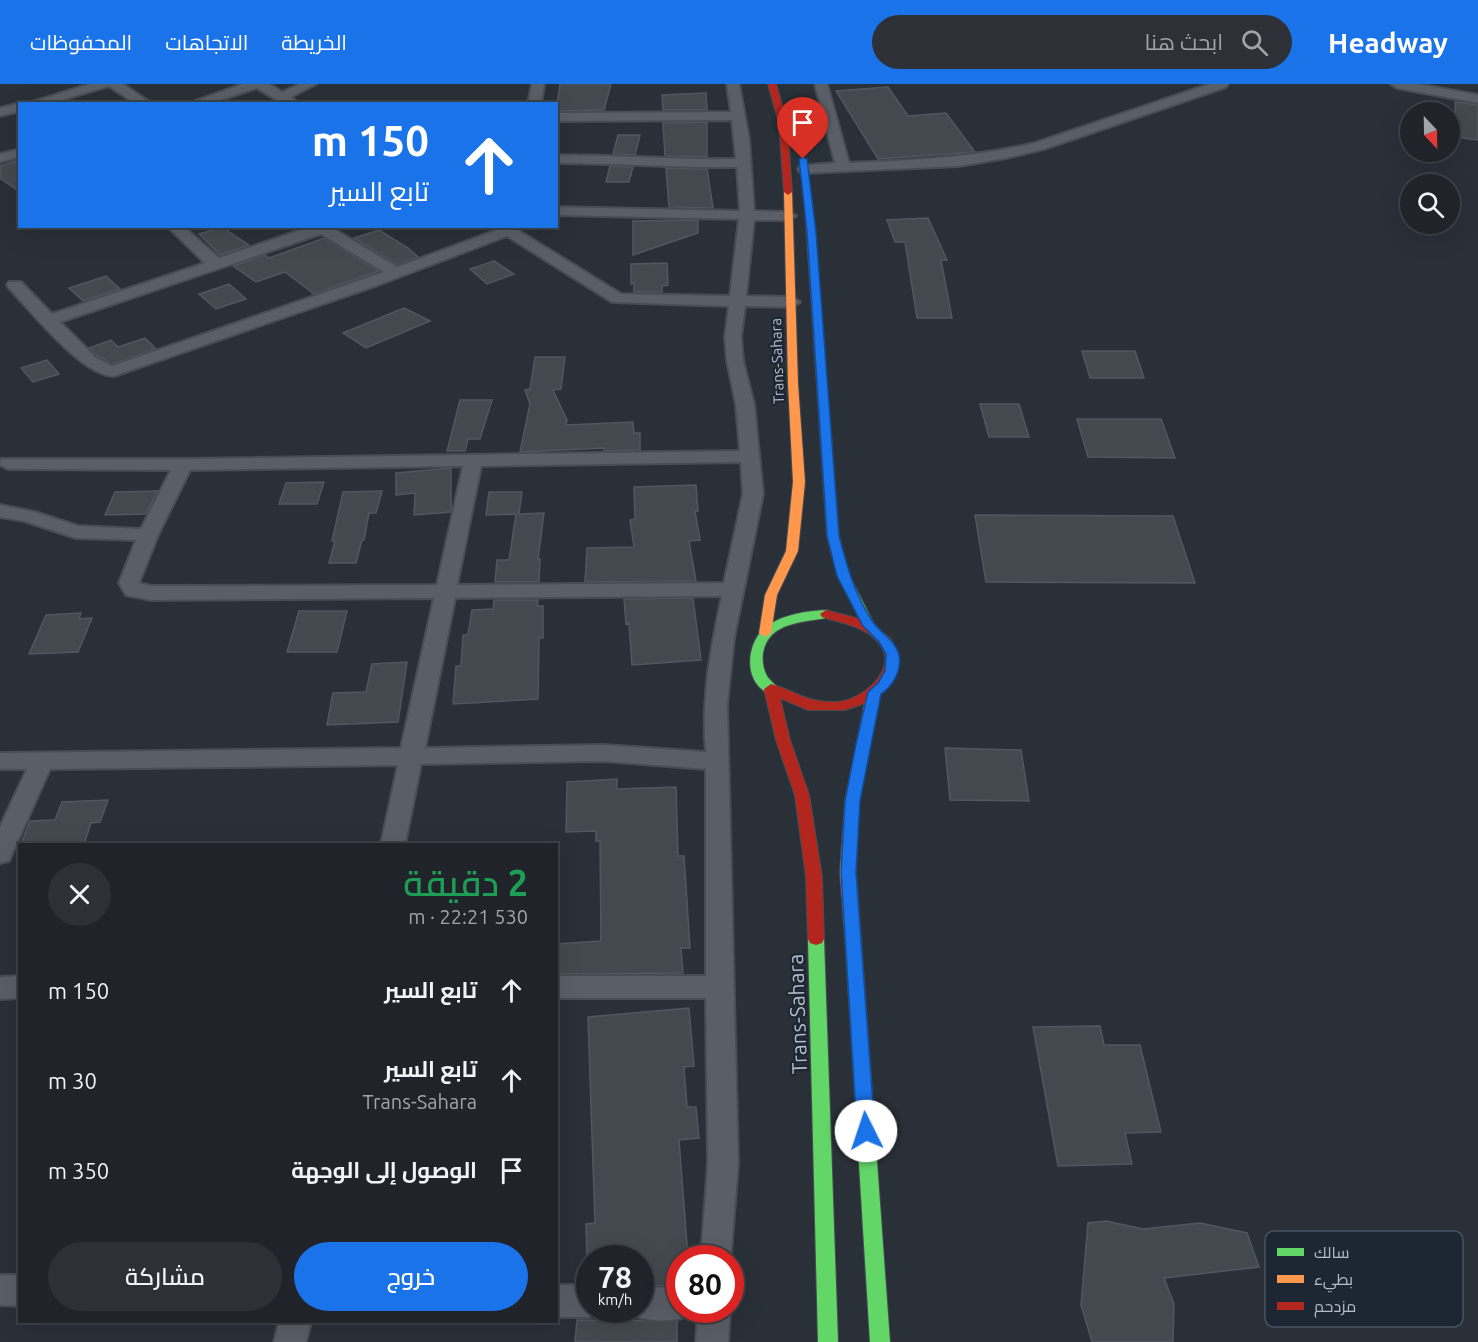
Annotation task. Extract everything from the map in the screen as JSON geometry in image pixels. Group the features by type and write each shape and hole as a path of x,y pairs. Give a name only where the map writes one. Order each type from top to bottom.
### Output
{"highway":[{"name":"Trans-Sahara","path":"761,640 771,595 792,551 799,482 793,384 789,216 784,130 778,99 772,84"},
{"path":"805,174 833,536 843,576 869,626"},
{"path":"826,614 849,618 869,626 884,639 892,654 892,671 883,686 867,698 845,705 820,707 796,702 771,689 760,679 754,663 761,640 782,622 803,616 826,614"},
{"name":"Trans-Sahara","path":"771,689 783,740 802,795 814,878 828,1342"},
{"path":"874,692 852,801 848,872 880,1342"}],"street":[{"path":"39,102 104,84"},
{"path":"114,84 143,102"},
{"path":"200,102 258,84 287,100 310,84"},
{"path":"534,102 538,84"},
{"path":"718,1245 723,1164 716,704 723,638 753,494 745,404 735,361 733,336 747,214 739,116 733,84"},
{"path":"821,84 843,167"},
{"path":"805,174 843,167 959,162 1006,154 1051,142 1222,84"},
{"path":"1397,84 1478,99"},
{"path":"0,112 18,108"},
{"path":"558,117 739,116"},
{"path":"0,158 18,154"},
{"path":"558,159 625,159 680,164 743,163"},
{"path":"558,211 789,216"},
{"path":"176,228 216,264"},
{"path":"50,320 321,228"},
{"path":"326,228 396,273"},
{"path":"15,285 89,361 106,371 114,371 396,273 506,228 618,299 792,302"},
{"path":"9,463 183,465 748,456"},
{"path":"393,843 473,461"},
{"path":"183,465 147,535 129,583 132,590 732,589"},
{"path":"0,511 28,516 76,532 147,535"},
{"path":"723,638 761,640"},
{"path":"0,761 604,753 718,761"},
{"path":"0,854 42,762"},
{"path":"0,988 18,987"},
{"path":"558,987 719,987"},
{"path":"0,1290 18,1291"},
{"path":"558,1300 576,1301"},
{"path":"290,1342 295,1323"},
{"path":"712,1342 713,1323"}],"building":[{"path":"560,84 611,84 604,110 558,111"},
{"path":"888,87 908,116 946,113 975,152 878,159 836,91"},
{"path":"706,93 707,110 663,110 662,95"},
{"path":"1460,103 1478,105 1478,140 1460,138"},
{"path":"707,122 707,157 665,156 663,123"},
{"path":"618,135 640,135 635,155 613,154"},
{"path":"18,161 18,191 0,178 0,166"},
{"path":"610,166 633,167 629,182 606,182"},
{"path":"666,168 707,169 713,208 669,207"},
{"path":"928,218 947,260 941,260 952,318 917,318 905,242 895,242 887,220"},
{"path":"698,220 698,233 633,255 633,221"},
{"path":"225,228 249,245 220,255 199,234"},
{"path":"379,230 418,257 397,265 354,238"},
{"path":"324,238 379,271 314,294 285,272 256,282 233,266 265,255 269,258"},
{"path":"494,261 514,274 487,284 470,269"},
{"path":"667,263 668,285 662,286 662,292 634,292 634,283 631,284 631,264"},
{"path":"106,276 120,289 83,301 69,288"},
{"path":"229,284 246,299 216,309 199,294"},
{"path":"404,308 430,321 366,348 343,333"},
{"path":"145,338 156,349 112,364 89,348 111,340 118,347"},
{"path":"1082,351 1135,351 1144,378 1090,378"},
{"path":"535,357 565,357 561,389 553,390 567,420 566,425 633,422 634,433 640,433 640,450 604,451 604,448 520,452 530,404 525,390 530,389"},
{"path":"47,360 59,374 33,382 21,368"},
{"path":"460,400 492,400 480,439 468,439 465,451 447,451"},
{"path":"980,404 1019,404 1029,437 989,437"},
{"path":"1077,419 1161,419 1175,458 1088,457"},
{"path":"451,468 451,512 414,515 415,493 396,495 396,473"},
{"path":"324,482 317,504 279,504 286,483"},
{"path":"696,485 698,511 695,511 700,540 689,541 696,581 585,582 587,548 634,547 630,520 635,519 634,487"},
{"path":"158,491 146,514 105,515 115,492"},
{"path":"382,491 376,513 369,513 364,540 362,540 356,563 329,563 343,492"},
{"path":"489,492 522,492 519,514 544,513 538,559 540,559 539,582 495,582 497,560 509,560 516,514 486,515"},
{"path":"975,515 1173,516 1195,583 986,582"},
{"path":"693,598 701,660 632,665 629,623 626,624 624,599"},
{"path":"494,600 538,600 537,606 543,606 543,638 539,638 538,699 453,704 456,666 461,666 463,635 468,635 472,610 493,609"},
{"path":"299,611 347,611 337,652 287,652"},
{"path":"81,613 79,619 92,618 78,652 29,654 46,615"},
{"path":"407,662 398,722 327,725 333,693 366,692 372,664"},
{"path":"945,748 1021,750 1029,801 950,800"},
{"path":"617,779 617,789 676,787 678,856 684,856 690,948 681,948 683,973 558,974 558,944 601,941 600,841 596,841 596,831 566,832 567,782"},
{"path":"108,800 100,822 91,823 84,843 21,843 30,821 55,820 62,802"},
{"path":"689,1008 694,1066 684,1067 687,1107 696,1107 699,1138 679,1140 687,1245 666,1245 666,1286 654,1285 654,1245 587,1245 586,1224 595,1223 588,1017"},
{"path":"1100,1026 1104,1045 1140,1045 1161,1132 1125,1133 1132,1164 1058,1166 1033,1027"},
{"path":"1106,1221 1143,1229 1200,1223 1247,1233 1259,1267 1164,1278 1174,1304 1173,1342 1092,1342 1081,1305 1088,1223"},
{"path":"654,1321 677,1323 677,1342 575,1342 577,1323 654,1323"}],"traffic: fast":[{"path":"809,208 833,536 843,575 869,626"},
{"path":"773,690 764,682 756,664 756,655 764,636 771,629 786,621 826,614"},
{"path":"816,939 828,1342"},
{"path":"854,953 880,1342"}],"traffic: slow":[{"path":"765,633 771,595 792,551 799,482 793,384 788,192"},
{"path":"854,953 848,872 852,801 874,692"}],"traffic: jam":[{"path":"772,84 783,123 788,192"},
{"path":"773,690 808,705 840,706 866,698 884,682 892,662 886,642 865,625 826,614"},
{"path":"771,689 783,740 802,795 814,877 816,939"}],"route":[{"path":"803,159 811,232 833,536 843,576 869,626 884,639 892,654 892,671 883,686 874,692 863,744 852,801 848,872 866,1131"}]}
